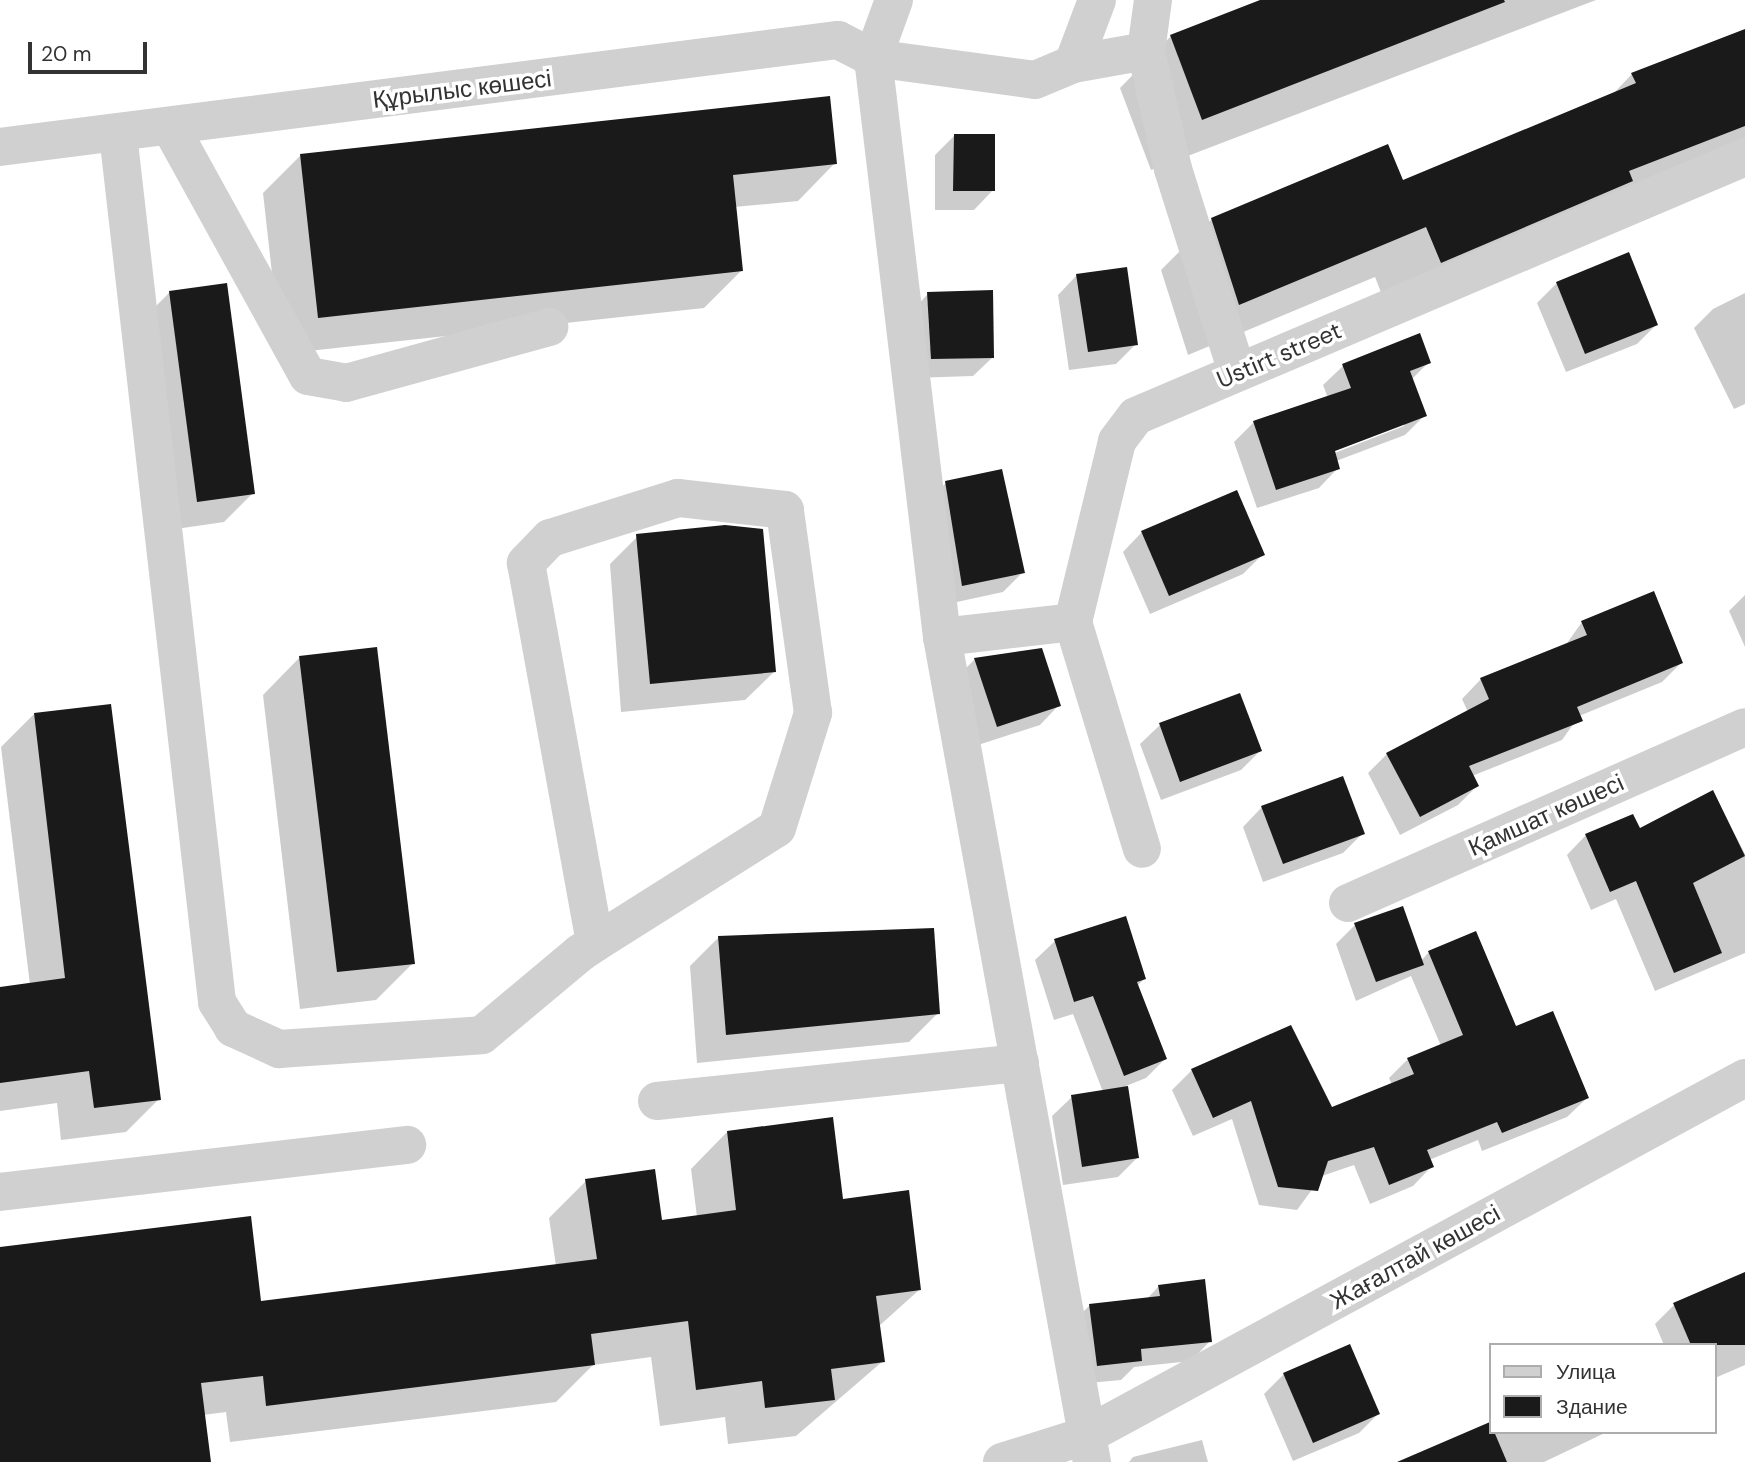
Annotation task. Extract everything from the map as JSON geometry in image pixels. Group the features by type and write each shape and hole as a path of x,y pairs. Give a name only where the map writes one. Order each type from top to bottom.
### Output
{"street":[{"path":"894,0 873,58 942,637 1089,1449"},
{"path":"1073,64 1097,0"},
{"path":"1153,0 1146,51 1177,181 1237,372"},
{"name":"Құрылыс көшесі","path":"0,146 171,128 838,40 873,58 1035,80 1073,64 1146,51"},
{"path":"171,128 308,376 346,383 549,327"},
{"path":"118,134 217,1002 233,1028 279,1049 482,1035 595,943 777,828 813,713 785,510 678,498 550,538 526,563 595,943"},
{"name":"Ustirt street","path":"1073,622 1117,441 1136,416 1745,157"},
{"path":"942,637 1073,622 1142,849"},
{"name":"Қамшат көшесі","path":"1348,903 1745,727"},
{"path":"657,1101 1020,1063"},
{"name":"Жағалтай көшесі","path":"1002,1462 1089,1449 1745,1078"},
{"path":"0,1192 407,1145"}],"building":[{"path":"1260,0 1505,2 1202,120 1170,35"},
{"path":"1745,29 1745,126 1629,171 1633,181 1441,263 1426,227 1239,305 1211,218 1388,144 1403,180 1636,83 1631,73"},
{"path":"830,96 837,164 733,175 743,271 318,318 300,154"},
{"path":"954,134 995,134 995,191 953,191"},
{"path":"1629,252 1658,325 1585,354 1556,282"},
{"path":"1127,267 1138,345 1088,352 1076,274"},
{"path":"227,283 255,494 197,502 169,291"},
{"path":"993,290 994,358 931,359 927,292"},
{"path":"1420,333 1431,363 1410,371 1427,416 1335,451 1340,469 1276,490 1253,421 1351,388 1342,364"},
{"path":"1002,469 1025,573 962,586 945,481"},
{"path":"1237,490 1265,555 1169,596 1141,531"},
{"path":"725,525 763,529 776,672 650,684 636,534"},
{"path":"1654,591 1683,663 1577,707 1583,721 1469,766 1479,786 1420,817 1386,753 1489,699 1480,678 1587,635 1581,621"},
{"path":"377,647 415,964 337,972 299,656"},
{"path":"1042,648 1061,706 997,727 974,658"},
{"path":"1240,693 1262,751 1180,782 1159,723"},
{"path":"111,704 161,1100 94,1108 89,1071 0,1083 0,987 65,978 34,713"},
{"path":"1343,776 1365,834 1283,864 1261,806"},
{"path":"1713,790 1745,856 1693,883 1722,953 1674,973 1636,881 1610,892 1585,834 1633,814 1640,828"},
{"path":"1403,906 1424,965 1376,982 1354,923"},
{"path":"1126,916 1146,979 1137,982 1167,1059 1124,1076 1093,996 1074,1002 1054,939"},
{"path":"934,928 940,1014 726,1035 718,936"},
{"path":"1476,931 1516,1026 1553,1011 1589,1098 1502,1133 1497,1122 1427,1150 1434,1167 1389,1185 1374,1147 1328,1161 1318,1191 1278,1187 1251,1101 1213,1118 1191,1069 1291,1025 1332,1107 1414,1074 1407,1058 1463,1035 1428,951"},
{"path":"1128,1086 1139,1158 1082,1167 1071,1095"},
{"path":"833,1117 843,1199 909,1190 921,1290 876,1296 885,1362 831,1369 835,1400 765,1408 762,1381 696,1390 688,1321 591,1334 595,1365 266,1406 263,1376 201,1383 211,1462 0,1462 0,1247 251,1216 261,1301 597,1259 585,1179 655,1169 662,1220 736,1210 727,1131"},
{"path":"1745,1272 1745,1345 1690,1343 1673,1303"},
{"path":"1205,1279 1212,1342 1141,1349 1142,1361 1097,1366 1089,1304 1160,1296 1158,1285"},
{"path":"1350,1344 1380,1414 1313,1443 1283,1373"},
{"path":"1490,1422 1490,1434 1495,1434 1507,1462 1397,1462"}]}
